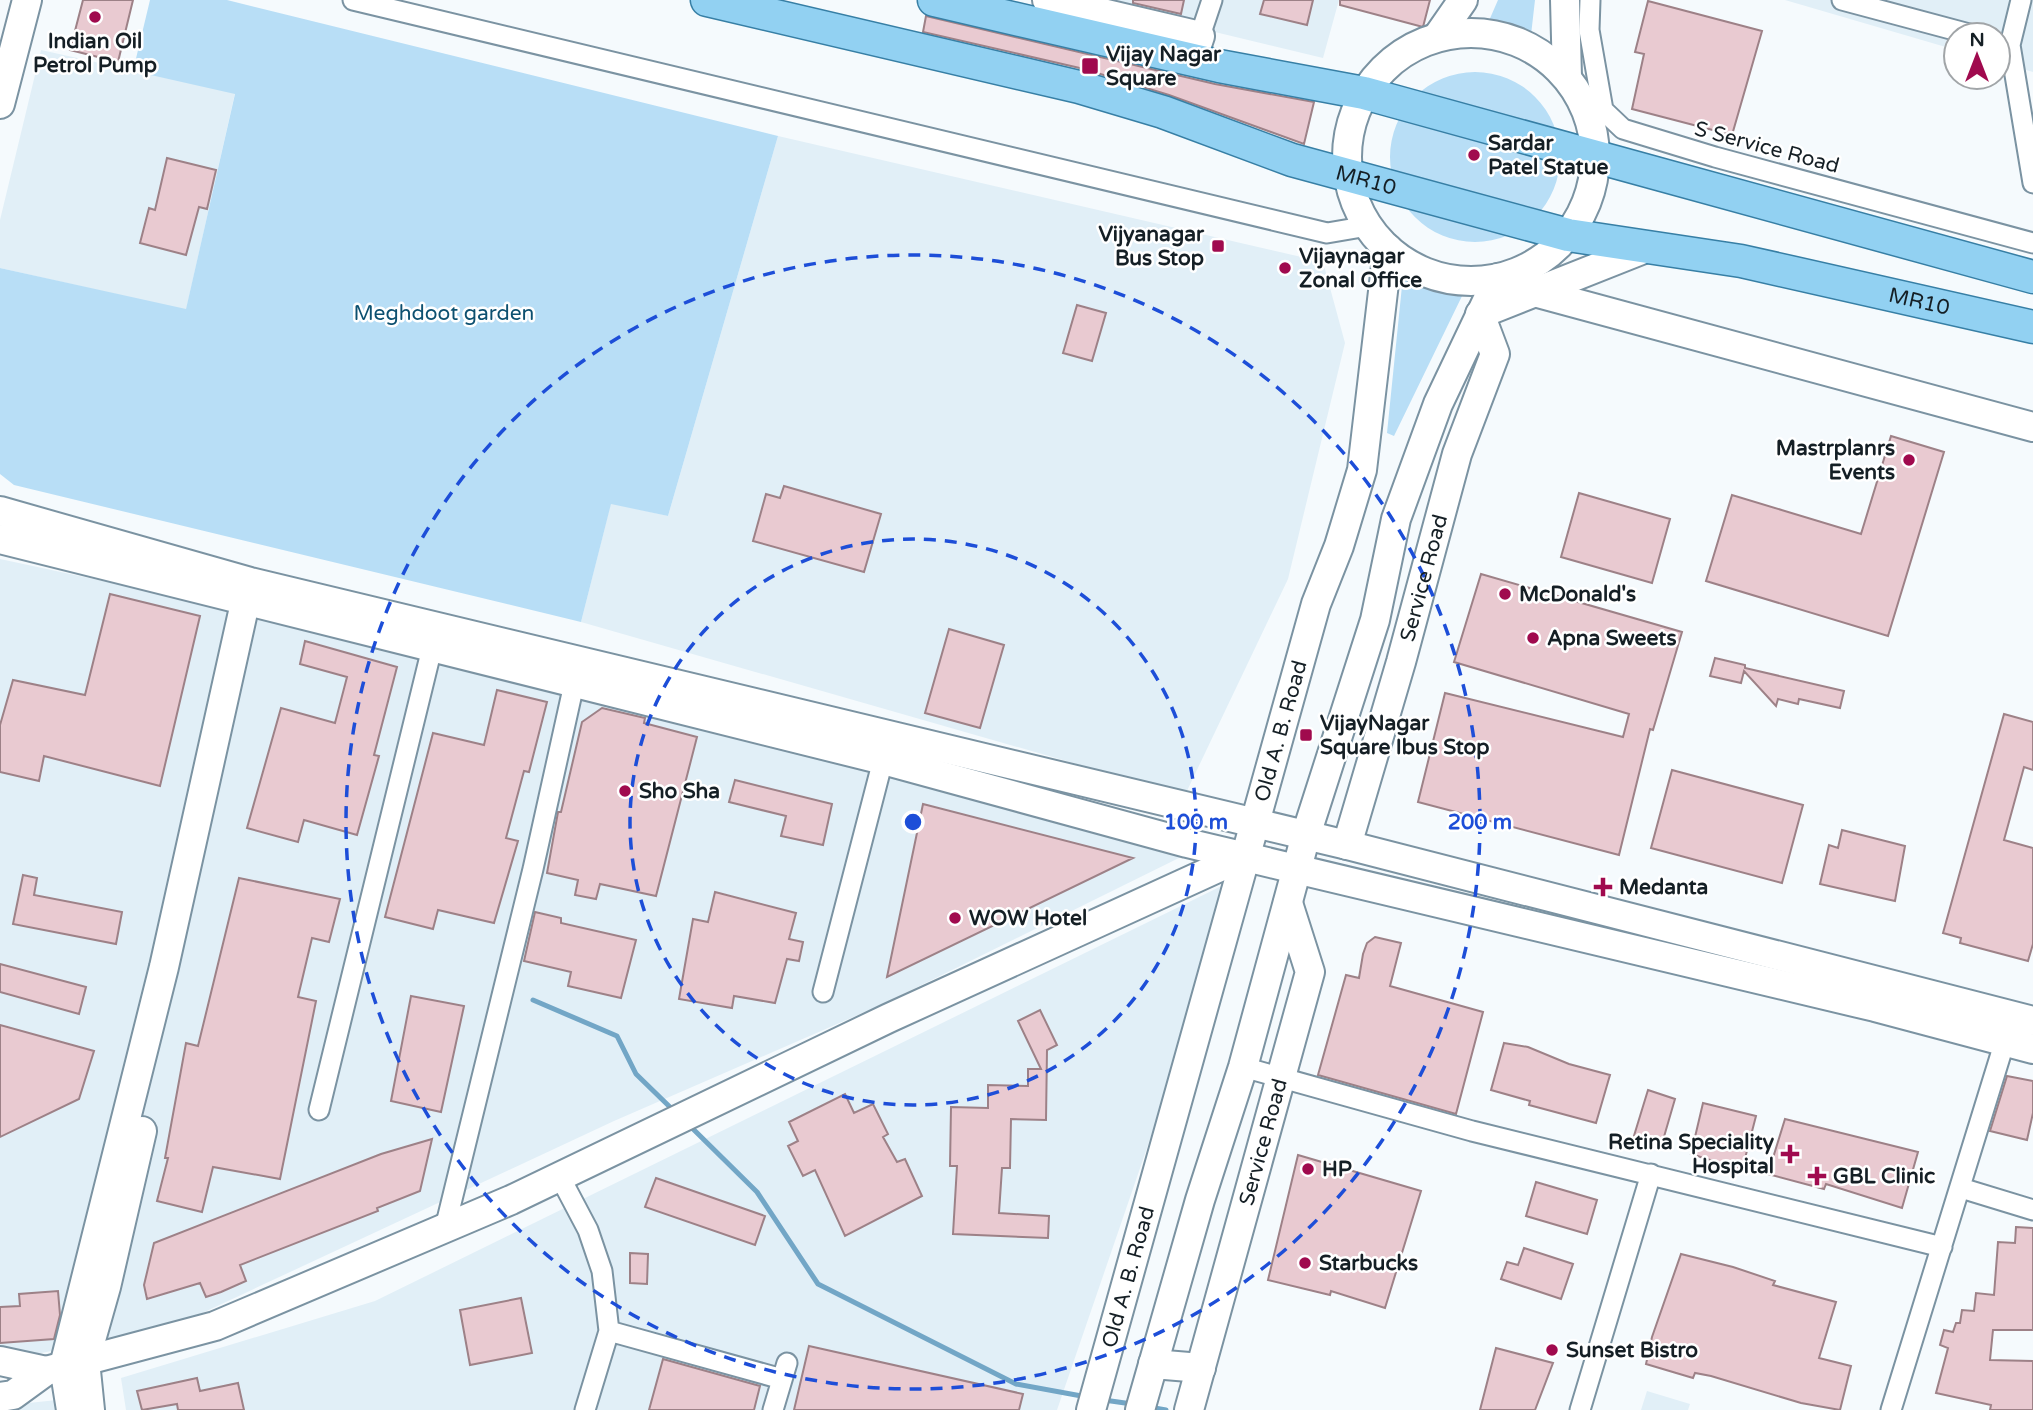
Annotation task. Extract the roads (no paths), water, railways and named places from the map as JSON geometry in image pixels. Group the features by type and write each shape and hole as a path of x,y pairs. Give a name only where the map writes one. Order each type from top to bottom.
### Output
{"main road":[{"name":"MR10","path":"707,0 1079,87 1163,112 1292,160 1568,235 1741,261 2033,327"},
{"path":"934,0 1196,48 2033,277"}],"street":[{"path":"0,104 26,0"},
{"path":"354,0 1327,233 1368,226"},
{"path":"1047,0 1196,48 1212,0"},
{"path":"1438,36 1463,0"},
{"path":"1565,0 1567,76"},
{"name":"S Service Road","path":"1590,0 1589,30 1603,110 1623,129 1715,157 2033,243"},
{"path":"1842,0 1942,27"},
{"path":"2012,23 2021,0"},
{"path":"1493,34 1522,43 1567,76 1587,108 1592,125 1596,157 1591,192 1568,235 1525,269 1498,278 1460,280 1438,276 1418,269 1388,249 1368,226 1358,210 1347,175 1350,125 1364,93 1383,68 1400,55 1438,36 1493,34"},
{"path":"2012,82 2033,183"},
{"path":"1480,314 1649,247"},
{"name":"Old A. B. Road","path":"1092,1406 1315,604 1339,546 1362,470 1388,249"},
{"path":"1140,1410 1200,1200 1243,1067 1306,835 1375,620 1396,519 1437,404 1498,278"},
{"path":"1538,293 2033,427"},
{"name":"Service Road","path":"1347,845 1404,653 1457,454 1495,354 1480,314"},
{"path":"0,511 432,649 883,760 1187,843 1875,1007 2017,1026"},
{"path":"0,539 256,594 1347,845 2017,1026 2033,1049"},
{"path":"71,1410 65,1366 117,1193 164,967 256,594"},
{"path":"319,1110 432,649"},
{"path":"445,1228 533,870 574,684"},
{"path":"823,992 883,760"},
{"path":"0,1397 13,1395 65,1366 215,1326 445,1228 560,1177 889,1018 1246,855"},
{"name":"Service Road","path":"1189,1410 1310,972 1288,903"},
{"path":"1891,1410 1961,1188 2017,1026"},
{"path":"1243,1067 1472,1131 1942,1247"},
{"path":"1580,1410 1651,1174"},
{"path":"560,1177 588,1230 603,1271 609,1331 585,1410"},
{"path":"1961,1188 2033,1210"},
{"path":"609,1331 785,1371 773,1410"},
{"path":"0,1361 65,1366"},
{"path":"65,1366 90,1410"},
{"path":"1152,1369 1199,1374"}],"waterway":[{"path":"533,1000 617,1036 636,1074 673,1110"},
{"path":"688,1124 757,1192 818,1284 1016,1384 1087,1397"},
{"path":"1104,1400 1132,1404"},
{"path":"1149,1407 1166,1410"}],"place":[{"name":"Indian Oil Petrol Pump","path":"95,17"},
{"name":"Vijay Nagar Square","path":"1090,66"},
{"name":"Sardar Patel Statue","path":"1474,155"},
{"name":"Vijyanagar Bus Stop","path":"1218,246"},
{"name":"Vijaynagar Zonal Office","path":"1285,268"},
{"name":"Mastrplanrs Events","path":"1909,460"},
{"name":"McDonald's","path":"1505,594"},
{"name":"Apna Sweets","path":"1533,638"},
{"name":"VijayNagar Square Ibus Stop","path":"1306,735"},
{"name":"Sho Sha","path":"625,791"},
{"name":"Medanta","path":"1603,887"},
{"name":"WOW Hotel","path":"955,918"},
{"name":"Retina Speciality Hospital","path":"1790,1154"},
{"name":"HP","path":"1308,1169"},
{"name":"GBL Clinic","path":"1817,1176"},
{"name":"Starbucks","path":"1305,1263"},
{"name":"Sunset Bistro","path":"1552,1350"}],"park label":[{"name":"Meghdoot garden","path":"444,313"}]}
